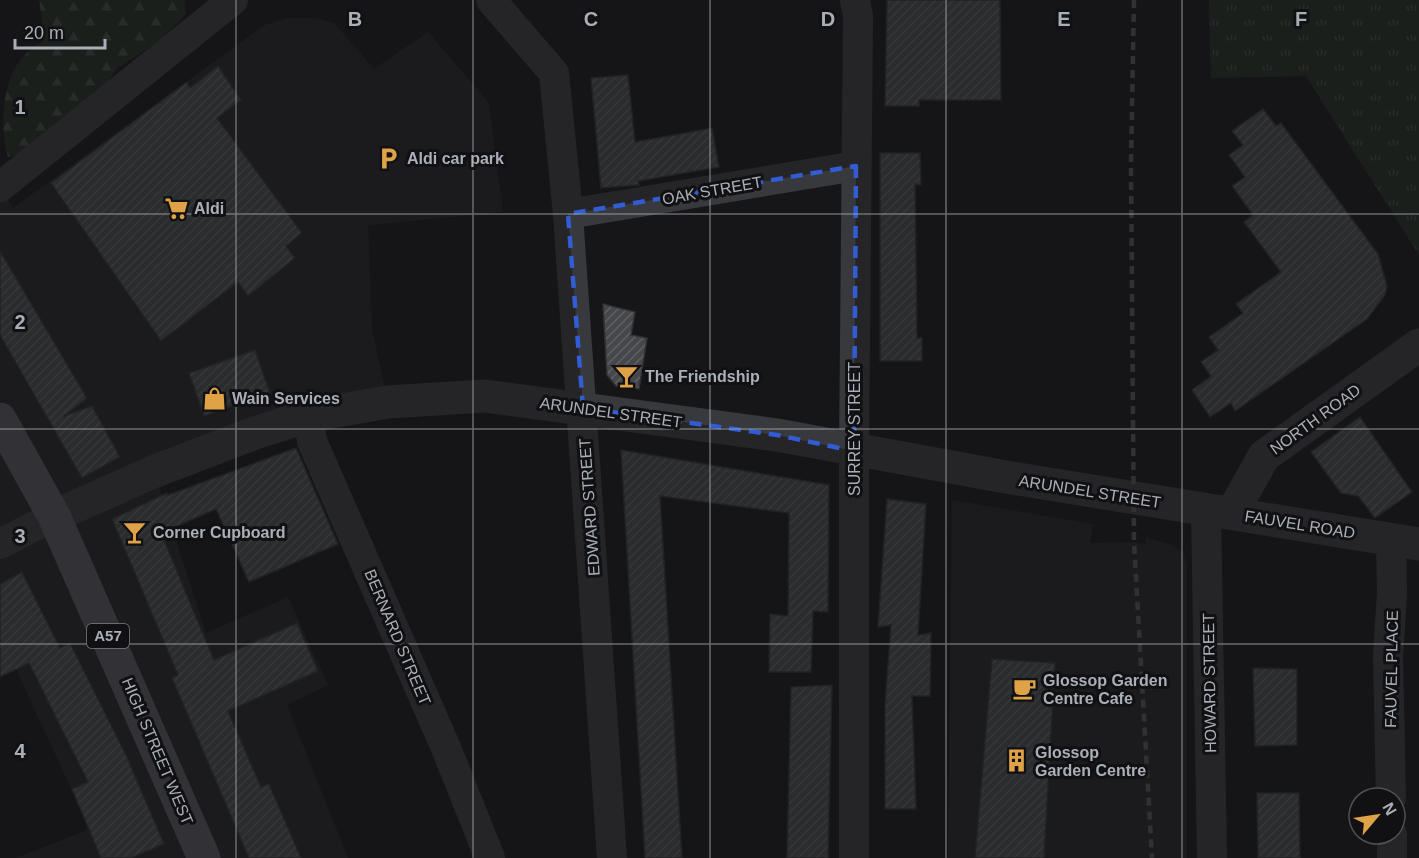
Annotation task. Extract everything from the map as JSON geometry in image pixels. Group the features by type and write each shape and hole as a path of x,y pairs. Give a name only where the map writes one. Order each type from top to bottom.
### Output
{"main road":[{"name":"HIGH STREET WEST","path":"0,419 54,516 204,858"}],"street":[{"path":"0,187 233,0"},
{"name":"EDWARD STREET","path":"491,0 554,73 583,408 612,858"},
{"name":"SURREY STREET","path":"854,858 854,451 858,16 855,0"},
{"name":"OAK STREET","path":"568,214 856,166"},
{"name":"NORTH ROAD","path":"1206,509 1264,456 1419,345"},
{"name":"ARUNDEL STREET","path":"54,516 153,472 255,433 308,416 388,402 484,396 777,435 854,451 1206,509"},
{"name":"BERNARD STREET","path":"308,416 312,441 433,717 490,858"},
{"name":"FAUVEL ROAD","path":"1206,509 1405,542"},
{"name":"HOWARD STREET","path":"1206,509 1212,858"},
{"path":"0,544 54,516"},
{"name":"FAUVEL PLACE","path":"1391,786 1388,656 1392,593 1405,542"}],"highlighted area":[{"path":"856,166 854,451 777,435 583,408 568,214"}],"shaded area":[{"path":"288,18 314,18 334,23 374,69 428,32 489,103 503,212 368,225 372,329 388,402 154,472 206,633 288,597 328,685 287,705 348,858 16,858 90,829 0,635 0,188 13,208 265,25"},
{"path":"952,500 1093,524 1090,543 1134,542 1146,545 1146,538 1173,545 1184,554 1187,566 1187,858 948,858"}],"green space":[{"path":"39,0 185,0 186,14 158,42 117,68 104,89 57,121 34,152 8,157 3,119 6,92 10,79 23,57 45,40"},
{"path":"1209,0 1419,0 1419,255 1306,76 1211,78"}],"building":[{"path":"887,0 1000,0 1001,100 919,100 919,106 885,106"},
{"name":"Aldi","path":"218,66 241,100 217,118 302,233 286,246 295,258 248,296 238,282 161,341 51,183 187,82 190,88"},
{"path":"628,75 635,142 712,128 719,167 638,181 639,185 601,188 591,78"},
{"path":"1263,109 1276,126 1281,123 1378,254 1387,286 1385,295 1367,319 1235,411 1231,403 1210,417 1192,390 1211,376 1201,362 1218,350 1209,337 1243,313 1236,304 1281,272 1244,222 1253,215 1232,186 1245,177 1229,155 1243,145 1232,131"},
{"path":"880,153 920,153 921,185 915,184 917,338 922,338 922,361 880,361"},
{"path":"0,251 87,398 64,416 92,406 120,457 82,478 0,335"},
{"path":"603,304 635,312 631,335 647,338 639,389 616,386 607,375"},
{"path":"255,350 270,393 204,416 189,373"},
{"path":"1360,417 1412,492 1375,518 1358,496 1341,493 1311,452"},
{"path":"296,448 338,544 249,582 216,509 161,533 214,660 297,623 318,671 228,711 261,787 269,784 301,858 249,858 172,678 178,675 112,519 167,493 168,495"},
{"path":"621,450 829,485 828,612 813,611 811,672 769,672 770,614 788,616 789,513 660,496 682,858 645,858"},
{"path":"887,499 926,504 918,635 931,633 930,696 912,696 916,809 885,809 885,705 891,625 878,627"},
{"path":"22,572 60,648 70,643 126,755 164,844 131,858 101,858 72,789 88,782 29,663 0,677 0,584"},
{"name":"Glossop Garden Centre","path":"992,659 1055,663 1044,858 975,858"},
{"path":"1253,668 1297,669 1297,745 1255,746"},
{"path":"832,685 828,858 787,858 791,687"},
{"path":"1257,793 1299,793 1300,858 1258,858"}],"railway":[{"path":"1134,0 1131,165 1134,542 1152,858"}],"place":[{"name":"Aldi car park","path":"389,158"},
{"name":"Aldi","path":"176,208"},
{"name":"The Friendship","path":"627,376"},
{"name":"Wain Services","path":"214,398"},
{"name":"Corner Cupboard","path":"135,532"},
{"name":"Glossop Garden Centre Cafe","path":"1025,689"},
{"name":"Glossop Garden Centre","path":"1017,761"}]}
